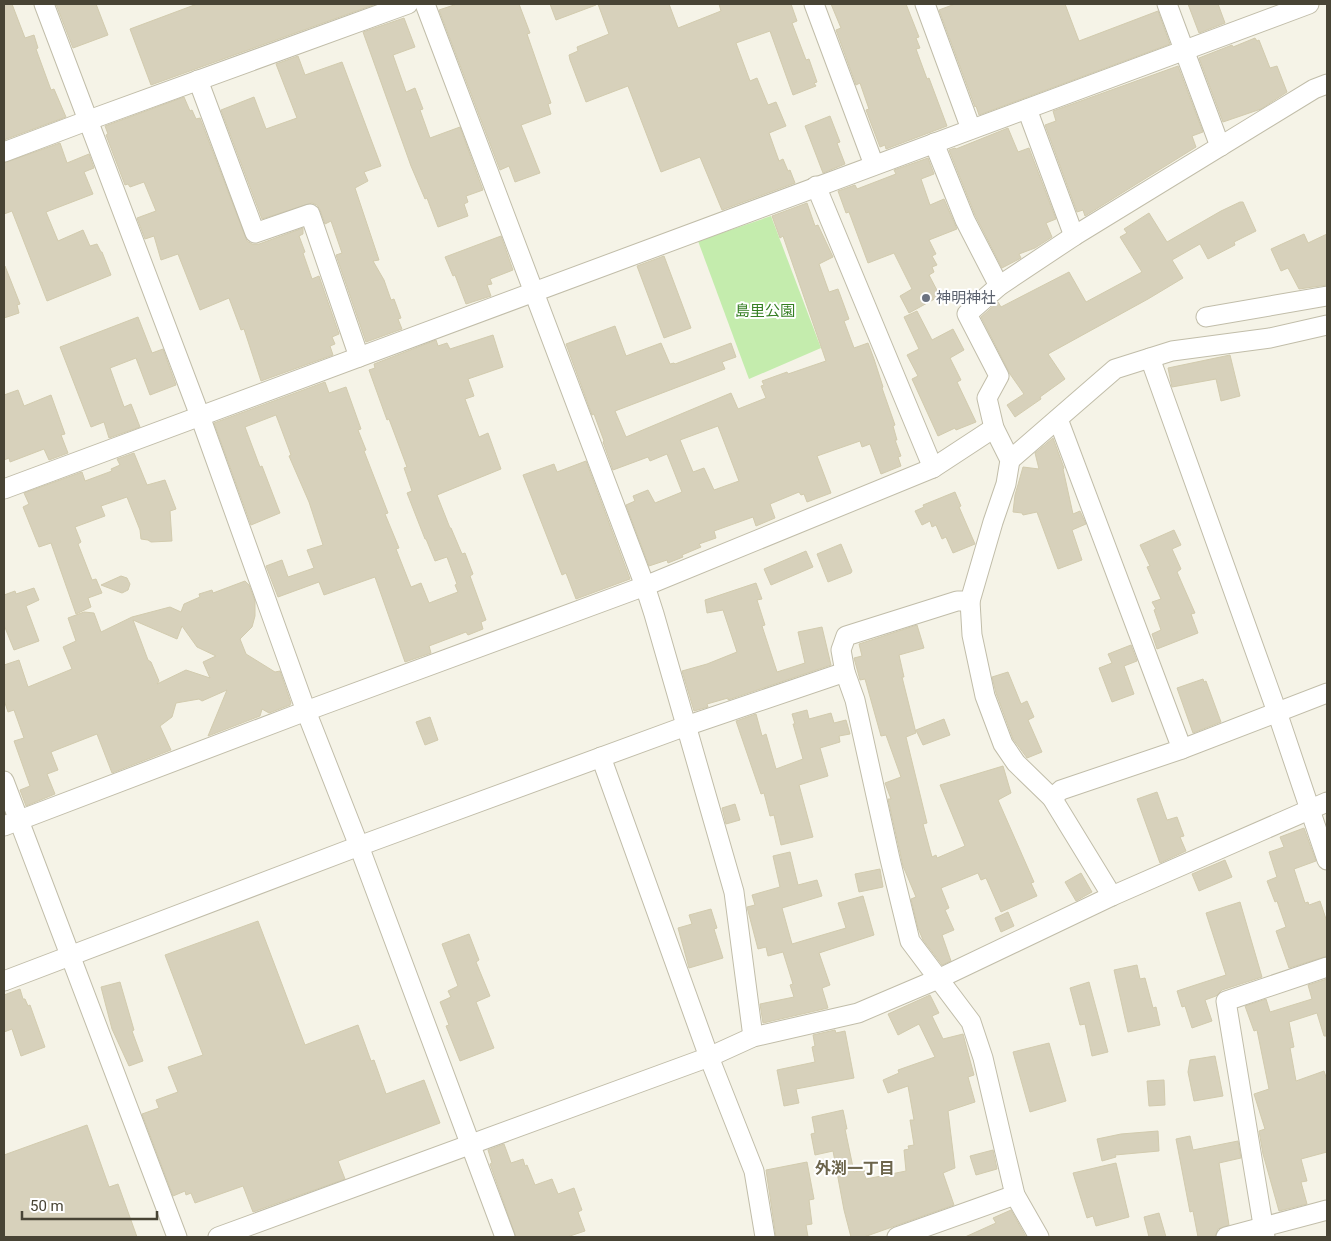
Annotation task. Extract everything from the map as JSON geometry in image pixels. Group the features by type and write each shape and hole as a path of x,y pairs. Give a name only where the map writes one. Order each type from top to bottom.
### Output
{"street":[{"path":"44,4 200,416 306,711 359,846 505,1237"},
{"path":"4,152 408,4"},
{"path":"425,4 645,586 734,892 753,1037"},
{"path":"814,4 874,165"},
{"path":"925,4 971,129"},
{"path":"1167,4 1221,146"},
{"path":"4,489 1309,4"},
{"path":"198,80 255,233 310,214 360,356"},
{"path":"1112,896 1052,798 1016,763 1003,744 985,696 972,635 970,601 992,522 1006,484 1010,460 994,428 987,398 999,376 967,314 999,286 1074,236 1314,89 1327,84"},
{"path":"1027,108 1074,236"},
{"path":"934,143 966,220 999,286"},
{"path":"816,186 933,468"},
{"path":"1206,317 1327,296"},
{"path":"1010,460 1116,369 1172,351 1270,338 1327,325"},
{"path":"1150,358 1277,712 1327,860"},
{"path":"1058,419 1182,749"},
{"path":"11,823 306,711 645,586 933,468 994,428"},
{"path":"970,601 957,601 846,636 841,650 845,672 855,700 910,941 971,1022 983,1058 1014,1195 1039,1237"},
{"path":"4,981 359,846 601,757 845,672"},
{"path":"1052,798 1061,790 1182,749 1327,693"},
{"path":"601,757 709,1056 754,1171 765,1237"},
{"path":"4,781 11,823 70,957 177,1237"},
{"path":"218,1237 709,1056 753,1037 858,1013 938,979 1112,896 1327,802"},
{"path":"1265,1232 1226,1001 1327,967"},
{"path":"896,1237 1014,1195"},
{"path":"1226,1237 1265,1232 1327,1210"}],"green space":[{"name":"島里公園","path":"771,216 821,348 749,379 698,241"}],"building":[{"path":"4,4 12,4 25,38 34,35 38,48 36,49 51,90 54,89 66,117 4,140"},
{"path":"56,4 96,4 108,35 73,48"},
{"path":"197,4 376,4 151,85 130,29"},
{"path":"457,4 519,4 530,33 527,34 551,103 548,104 551,114 521,125 540,173 515,182 509,166 500,170 439,10"},
{"path":"550,4 595,4 596,5 556,20"},
{"path":"598,4 669,4 678,28 721,11 719,4 791,4 797,21 792,23 806,60 809,59 817,82 814,83 816,86 793,95 770,31 736,43 750,81 757,78 768,105 776,102 786,126 769,133 779,161 783,159 795,183 722,210 700,157 661,172 628,86 586,102 570,60 569,55 578,51 577,47 609,34"},
{"path":"831,4 906,4 919,37 916,38 920,48 916,49 947,126 886,149 885,145 880,147 866,110 869,109 860,83 856,85 836,30 841,28"},
{"path":"955,4 1065,4 1079,41 1158,11 1170,44 979,115 939,10"},
{"path":"1188,4 1218,4 1225,23 1199,33"},
{"path":"404,18 415,47 393,55 406,92 415,88 423,109 420,110 430,138 460,127 483,190 466,196 468,202 464,204 468,216 438,227 427,198 425,199 411,166 363,32"},
{"path":"1255,38 1257,41 1259,40 1270,68 1277,66 1287,92 1261,109 1223,122 1199,58"},
{"path":"298,56 305,75 342,62 381,166 364,172 368,181 355,188 379,260 373,261 384,280 391,300 394,299 401,318 398,319 402,329 366,342 336,255 342,253 331,221 325,224 317,205 312,203 262,219 221,110 254,97 266,129 297,118 276,64"},
{"path":"1178,66 1203,132 1192,136 1196,147 1085,216 1083,210 1077,212 1045,125 1056,121 1053,111"},
{"path":"184,97 196,119 200,118 247,241 252,244 259,244 303,228 303,234 299,236 305,252 303,253 312,279 319,276 339,334 332,337 335,344 330,346 333,355 261,381 244,329 241,330 229,298 200,310 178,254 161,260 154,236 145,239 137,218 156,211 144,182 130,187 128,184 125,185 106,135 108,134 105,126"},
{"path":"830,116 840,142 837,143 845,164 823,173 805,126"},
{"path":"1008,128 1018,152 1029,148 1056,219 1046,223 1052,237 1035,248 1019,254 1021,258 1002,268 975,215 949,150 956,149"},
{"path":"60,143 67,163 89,154 94,168 84,172 93,194 46,212 58,241 83,230 90,246 97,244 102,252 111,275 47,301 12,211 4,214 4,163"},
{"path":"928,158 934,174 921,179 930,205 944,199 957,229 929,240 936,254 932,256 937,265 932,267 934,272 929,275 940,296 909,313 900,296 912,289 894,253 868,263 849,212 846,213 838,191 855,185 857,189 896,174 894,170"},
{"path":"1243,202 1256,231 1234,242 1235,245 1208,259 1200,244 1172,260 1183,278 1048,354 1065,379 1015,417 1007,405 1024,394 1010,374 981,317 998,302 1001,307 1069,272 1086,302 1142,272 1120,237 1127,233 1124,229 1149,213 1167,242"},
{"path":"807,203 815,226 818,225 833,257 819,264 829,292 838,289 849,319 844,321 854,348 868,343 874,359 895,425 893,426 897,440 895,440 901,456 898,457 901,466 881,474 870,444 862,447 860,441 817,456 831,493 807,502 804,494 801,495 799,492 770,504 775,518 756,526 753,517 714,531 716,538 699,544 701,547 682,555 683,557 668,563 667,560 649,566 626,505 635,501 633,496 648,490 655,503 682,492 667,454 650,461 648,457 613,470 594,414 592,415 566,344 615,326 626,356 661,343 670,364 675,364 731,343 736,357 722,362 725,369 615,411 626,437 731,393 738,409 766,398 761,386 764,385 762,381 826,361 783,236 780,238 772,216","holes":["718,426 739,481 714,490 704,468 693,472 680,440"]},
{"path":"1304,234 1308,243 1327,234 1327,285 1299,289 1288,268 1281,271 1271,249"},
{"path":"501,236 513,270 490,279 492,284 487,285 491,296 466,304 455,275 453,276 445,257"},
{"path":"664,256 691,328 664,338 637,266"},
{"path":"4,266 20,304 17,305 19,313 4,318"},
{"path":"917,311 932,340 953,329 964,350 950,358 961,380 957,382 976,422 956,430 955,428 938,436 912,379 918,376 907,355 919,349 904,317"},
{"path":"138,317 152,353 163,349 176,385 150,395 136,358 110,368 124,407 131,404 140,427 109,438 104,422 91,427 60,347"},
{"path":"493,335 503,367 468,379 474,396 465,399 479,437 488,433 501,469 437,495 450,528 462,554 465,553 473,574 470,576 486,620 481,622 483,629 468,635 466,632 429,646 431,653 405,662 375,577 324,595 319,582 278,597 266,566 282,560 288,577 314,568 307,550 323,545 309,502 289,456 291,455 276,415 245,427 280,513 251,525 214,423 325,382 329,393 346,387 361,429 358,430 366,450 364,451 388,513 385,514 399,548 396,549 411,587 421,583 429,603 458,592 455,585 457,584 447,557 435,561 425,539 407,493 412,491 404,468 407,467 369,370 375,368 374,364 436,340 438,346 447,343 450,349"},
{"path":"1230,355 1240,396 1221,401 1216,379 1172,387 1168,368"},
{"path":"18,390 24,406 51,395 65,434 61,435 68,453 49,460 44,449 10,462 9,458 4,460 4,395"},
{"path":"1053,438 1064,468 1073,514 1080,511 1086,524 1072,530 1082,560 1058,569 1037,512 1023,515 1022,513 1013,512 1015,495 1023,467 1039,469 1035,453"},
{"path":"134,453 147,485 165,480 176,509 170,511 172,541 151,542 141,539 140,530 127,497 101,506 105,516 75,527 81,542 78,544 92,580 96,579 102,593 88,598 91,607 76,614 51,543 39,547 23,507 29,504 24,493 82,472 85,481 112,471 111,469 120,465 117,459"},
{"path":"586,461 630,579 576,599 566,573 562,575 523,475 554,464 557,472"},
{"path":"955,492 961,506 959,507 975,544 953,553 946,537 942,539 936,525 932,527 930,521 922,525 915,511 924,507 923,505"},
{"path":"1174,530 1181,545 1172,549 1181,569 1177,572 1195,613 1191,614 1198,633 1157,649 1152,634 1161,630 1154,610 1156,609 1152,602 1161,599 1147,567 1150,566 1140,545"},
{"path":"841,544 852,571 828,582 817,554"},
{"path":"806,551 813,567 771,585 764,569"},
{"path":"121,576 127,578 130,584 128,590 122,593 101,585"},
{"path":"245,581 249,585 255,601 255,616 252,627 240,639 246,654 275,672 280,671 291,703 290,705 269,713 262,709 260,716 208,736 227,690 202,701 199,699 176,703 172,717 160,726 171,750 112,773 97,734 51,752 58,770 47,774 55,794 26,806 20,790 30,786 14,741 24,738 14,710 8,712 4,700 4,665 19,660 28,687 72,669 63,647 76,641 68,618 84,612 94,613 101,632 132,617 170,607 181,612 184,604 200,597 199,594 212,590 213,593","holes":["133,620 177,639 182,626 197,647 216,656 203,662 210,678 186,670 157,684 159,681 151,662 148,660"]},
{"path":"756,583 762,599 757,600 765,625 762,626 777,672 805,663 798,632 822,627 831,665 728,700 728,698 707,704 708,707 694,711 682,671 707,664 737,652 723,610 707,613 705,600"},
{"path":"34,588 39,600 26,606 39,641 14,650 4,625 4,595 15,591 16,594"},
{"path":"917,625 924,648 899,655 904,677 902,677 916,733 906,737 927,823 923,824 932,857 936,855 937,858 965,846 940,785 1003,766 1011,793 998,800 1034,882 1031,883 1037,896 1001,912 986,878 981,880 978,873 941,888 949,908 945,910 954,930 942,935 951,961 942,965 923,940 918,928 911,899 916,897 903,866 888,799 891,799 885,783 901,777 886,735 881,736 865,679 860,680 854,658 862,656 859,644"},
{"path":"1131,645 1137,661 1124,666 1134,694 1112,702 1099,668 1112,663 1108,654"},
{"path":"1008,672 1021,704 1027,701 1034,717 1028,720 1042,752 1027,758 1013,739 992,677"},
{"path":"1203,679 1204,682 1206,681 1221,722 1193,733 1177,688"},
{"path":"807,710 809,719 831,713 834,723 846,720 850,734 839,736 840,742 820,748 828,776 799,785 813,837 781,845 774,815 770,816 764,793 761,794 736,721 756,714 762,736 766,734 776,769 803,759 792,714"},
{"path":"430,717 438,740 425,745 416,722"},
{"path":"944,719 950,735 923,745 916,730"},
{"path":"1157,792 1167,820 1177,817 1184,836 1180,837 1186,851 1160,863 1137,799"},
{"path":"735,804 740,820 726,824 722,808"},
{"path":"1304,828 1316,861 1294,869 1305,903 1308,902 1309,905 1320,901 1327,922 1327,956 1289,968 1276,931 1286,927 1277,901 1275,902 1267,881 1277,877 1269,852 1284,847 1280,837"},
{"path":"790,852 798,885 817,880 822,896 782,908 792,944 846,928 838,903 863,896 874,935 819,953 830,985 822,988 828,1008 763,1023 760,1004 794,997 790,985 793,984 783,952 768,956 766,947 758,949 747,907 755,905 752,895 780,887 773,856"},
{"path":"1225,860 1232,877 1199,891 1192,874"},
{"path":"880,869 883,887 859,892 855,874"},
{"path":"1081,873 1092,892 1076,901 1065,882"},
{"path":"1240,902 1262,977 1222,990 1216,996 1205,1000 1212,1021 1192,1028 1185,1006 1182,1007 1177,991 1226,975 1206,913"},
{"path":"711,909 717,928 714,929 723,958 689,968 678,928 692,924 689,915"},
{"path":"1008,912 1014,926 1001,932 995,918"},
{"path":"258,921 305,1045 358,1025 371,1061 374,1060 386,1094 424,1080 440,1123 338,1161 345,1179 253,1212 243,1186 195,1203 191,1193 186,1195 185,1191 173,1196 142,1114 159,1108 156,1100 178,1092 168,1067 203,1055 165,955"},
{"path":"469,934 479,960 476,962 490,996 476,1002 494,1048 460,1061 446,1026 449,1025 440,1002 451,997 448,991 458,986 442,944"},
{"path":"1137,965 1140,979 1145,978 1153,1008 1156,1007 1160,1025 1128,1032 1114,970"},
{"path":"1327,979 1327,1036 1324,1036 1317,1013 1289,1022 1294,1047 1290,1048 1296,1081 1324,1071 1327,1080 1327,1152 1301,1159 1307,1181 1301,1182 1307,1204 1279,1211 1263,1154 1259,1131 1265,1129 1254,1094 1269,1089 1257,1030 1254,1031 1245,1006 1266,999 1270,1012 1312,999 1308,985"},
{"path":"120,982 134,1030 132,1031 143,1061 129,1066 112,1029 101,987"},
{"path":"1089,982 1108,1052 1092,1056 1085,1024 1080,1025 1070,988"},
{"path":"20,989 23,999 25,999 28,1006 30,1005 45,1047 21,1056 12,1029 4,1032 4,995"},
{"path":"930,995 939,1013 932,1016 943,1039 963,1034 974,1075 968,1077 975,1102 948,1111 955,1168 943,1173 954,1205 864,1237 851,1237 833,1151 815,1155 811,1134 815,1133 812,1117 843,1110 854,1172 864,1170 866,1179 906,1171 904,1150 909,1149 908,1146 914,1145 910,1120 914,1120 908,1086 888,1093 883,1080 899,1073 898,1070 935,1057 919,1024 898,1035 888,1014"},
{"path":"835,1030 836,1033 845,1031 854,1078 796,1089 799,1103 784,1106 777,1070 815,1062 812,1047 815,1046 813,1035"},
{"path":"1049,1043 1066,1101 1030,1112 1013,1052"},
{"path":"1215,1056 1223,1096 1194,1101 1188,1072 1190,1060"},
{"path":"1164,1080 1165,1105 1149,1106 1147,1081"},
{"path":"87,1125 109,1187 118,1184 137,1237 4,1237 4,1155"},
{"path":"1158,1131 1159,1151 1115,1155 1116,1157 1102,1161 1097,1139 1121,1134"},
{"path":"1190,1136 1193,1150 1238,1141 1241,1158 1219,1163 1229,1225 1218,1229 1215,1237 1198,1237 1193,1211 1190,1212 1176,1139"},
{"path":"504,1144 511,1163 523,1159 535,1185 552,1179 558,1194 574,1188 582,1210 578,1212 585,1231 567,1237 516,1237 490,1164 492,1163 488,1150"},
{"path":"993,1150 997,1169 976,1175 970,1156"},
{"path":"807,1162 814,1199 809,1200 812,1224 806,1225 808,1237 776,1237 766,1170"},
{"path":"1116,1163 1129,1217 1096,1226 1093,1216 1087,1218 1073,1173"},
{"path":"1011,1210 1026,1237 965,1237 996,1223 993,1218"},
{"path":"1159,1213 1166,1237 1149,1237 1144,1217"}],"place":[{"name":"神明神社","path":"926,298"}],"district":[{"name":"外渕一丁目","path":"855,1168"}]}
